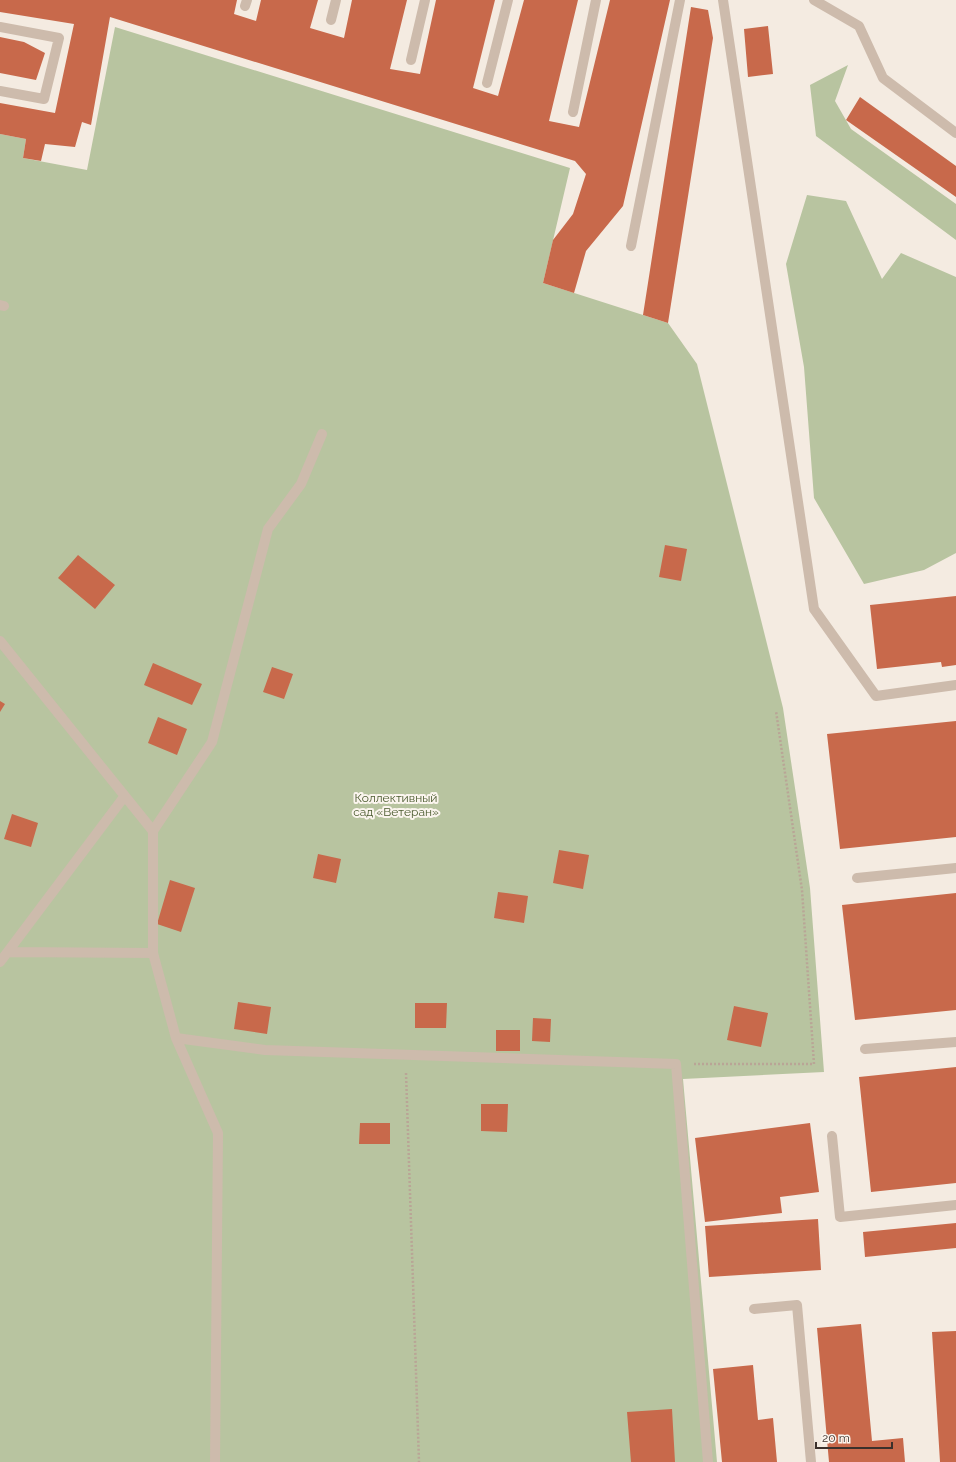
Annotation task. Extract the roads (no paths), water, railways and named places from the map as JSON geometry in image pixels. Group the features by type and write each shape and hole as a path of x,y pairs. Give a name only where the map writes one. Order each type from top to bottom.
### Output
{"lane":[{"path":"331,20 336,0"},
{"path":"411,60 425,0"},
{"path":"487,83 508,0"},
{"path":"573,112 596,0"},
{"path":"631,246 680,0"},
{"path":"723,0 814,609 876,696 956,685"},
{"path":"814,0 859,26 883,78 956,133"},
{"path":"0,27 59,38 44,99 0,91"},
{"path":"215,1462 218,1133 176,1038 153,953 153,831 212,742 268,529 301,484 322,434"},
{"path":"0,641 124,797 153,831"},
{"path":"0,962 124,797"},
{"path":"857,878 956,868"},
{"path":"9,952 153,953"},
{"path":"176,1038 265,1050 676,1064 708,1462"},
{"path":"865,1049 956,1042"},
{"path":"832,1136 840,1217 956,1205"},
{"path":"754,1309 798,1305 811,1462"}],"park label":[{"name":"Коллективный сад «Ветеран»","path":"396,805"}]}
